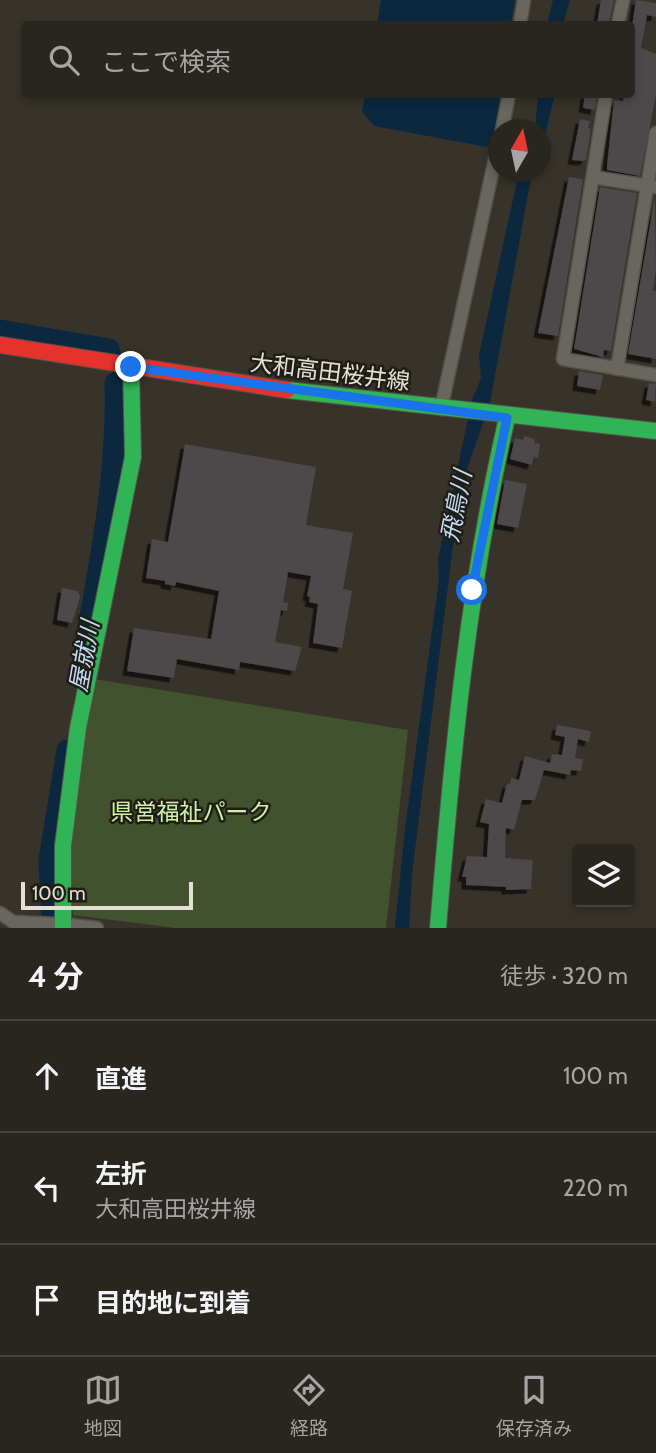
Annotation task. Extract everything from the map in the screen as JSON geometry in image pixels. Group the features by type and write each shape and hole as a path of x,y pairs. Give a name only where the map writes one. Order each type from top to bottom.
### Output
{"street":[{"path":"520,21 524,0"},
{"path":"618,21 622,0"},
{"path":"504,119 508,98"},
{"path":"606,98 563,359 656,375"},
{"path":"617,369 652,186 656,133"},
{"path":"593,177 652,186"},
{"path":"444,409 491,182"},
{"name":"大和高田桜井線","path":"0,345 131,367 504,418 656,431"},
{"path":"58,925 63,846 78,728 133,457 131,367"},
{"path":"438,928 448,798 472,590 504,418"},
{"path":"0,913 13,922 97,928"}],"green space":[{"name":"県営福祉パーク","path":"94,679 408,730 386,928 176,928 73,915 67,849"}],"water":[{"path":"381,0 515,0 512,21 378,21"},
{"path":"553,0 570,0 564,21 548,21"},
{"path":"364,98 500,98 497,119 488,119 487,147 374,126 362,112"},
{"path":"538,98 554,98 549,119 536,119"},
{"name":"飛鳥川","path":"517,182 530,182 490,403 468,466 452,553 412,873 409,928 395,928 405,829 439,580 438,559 472,400 481,378 479,355"}],"building":[{"path":"601,0 614,0 610,21 598,21"},
{"path":"636,0 656,3 656,17 647,15 641,48 656,54 656,95 640,176 607,170 614,100 635,98 635,21 633,21"},
{"path":"584,98 597,98 595,110 583,108"},
{"path":"580,119 590,121 588,128 591,129 586,160 582,161 572,160"},
{"path":"569,177 583,179 558,336 538,333"},
{"path":"600,187 637,193 611,351 604,350 603,357 574,349"},
{"path":"655,196 656,269 653,291 656,291 656,359 628,354"},
{"path":"579,371 603,375 600,390 577,386"},
{"path":"649,383 656,384 655,402 646,400"},
{"path":"524,436 535,439 534,443 540,444 538,458 534,457 532,465 510,459 515,438 523,440"},
{"path":"185,444 316,467 306,525 353,533 343,589 352,591 342,648 313,643 318,604 309,602 310,597 307,596 311,576 288,572 283,602 288,603 287,611 281,610 275,642 302,647 295,671 240,662 239,670 177,659 174,678 127,671 134,628 211,639 219,591 176,582 175,586 165,584 165,581 146,578 152,539 168,542"},
{"path":"505,480 527,484 518,528 497,524"},
{"path":"62,588 78,591 80,597 72,623 57,620"},
{"path":"557,725 591,731 589,742 578,739 575,758 583,759 581,771 571,770 570,775 544,770 535,800 522,800 514,830 506,828 505,858 533,860 531,889 506,890 506,887 466,885 466,877 462,877 467,856 487,857 489,824 480,822 486,799 502,803 507,783 510,784 511,778 519,780 525,756 550,763 552,754 562,755 565,737 555,735"}],"waterway":[{"name":"屋就川","path":"0,330 109,349 110,353"},
{"name":"屋就川","path":"82,663 110,488 115,383"},
{"name":"屋就川","path":"52,928 49,860 67,750"}],"traffic: fast":[{"path":"63,928 63,846 78,728 133,457 131,367"},
{"path":"287,390 656,431"},
{"path":"438,928 463,671 482,544 507,418"}],"traffic: jam":[{"path":"0,345 287,390"}],"route":[{"path":"131,367 507,418 485,513 472,590"}]}
